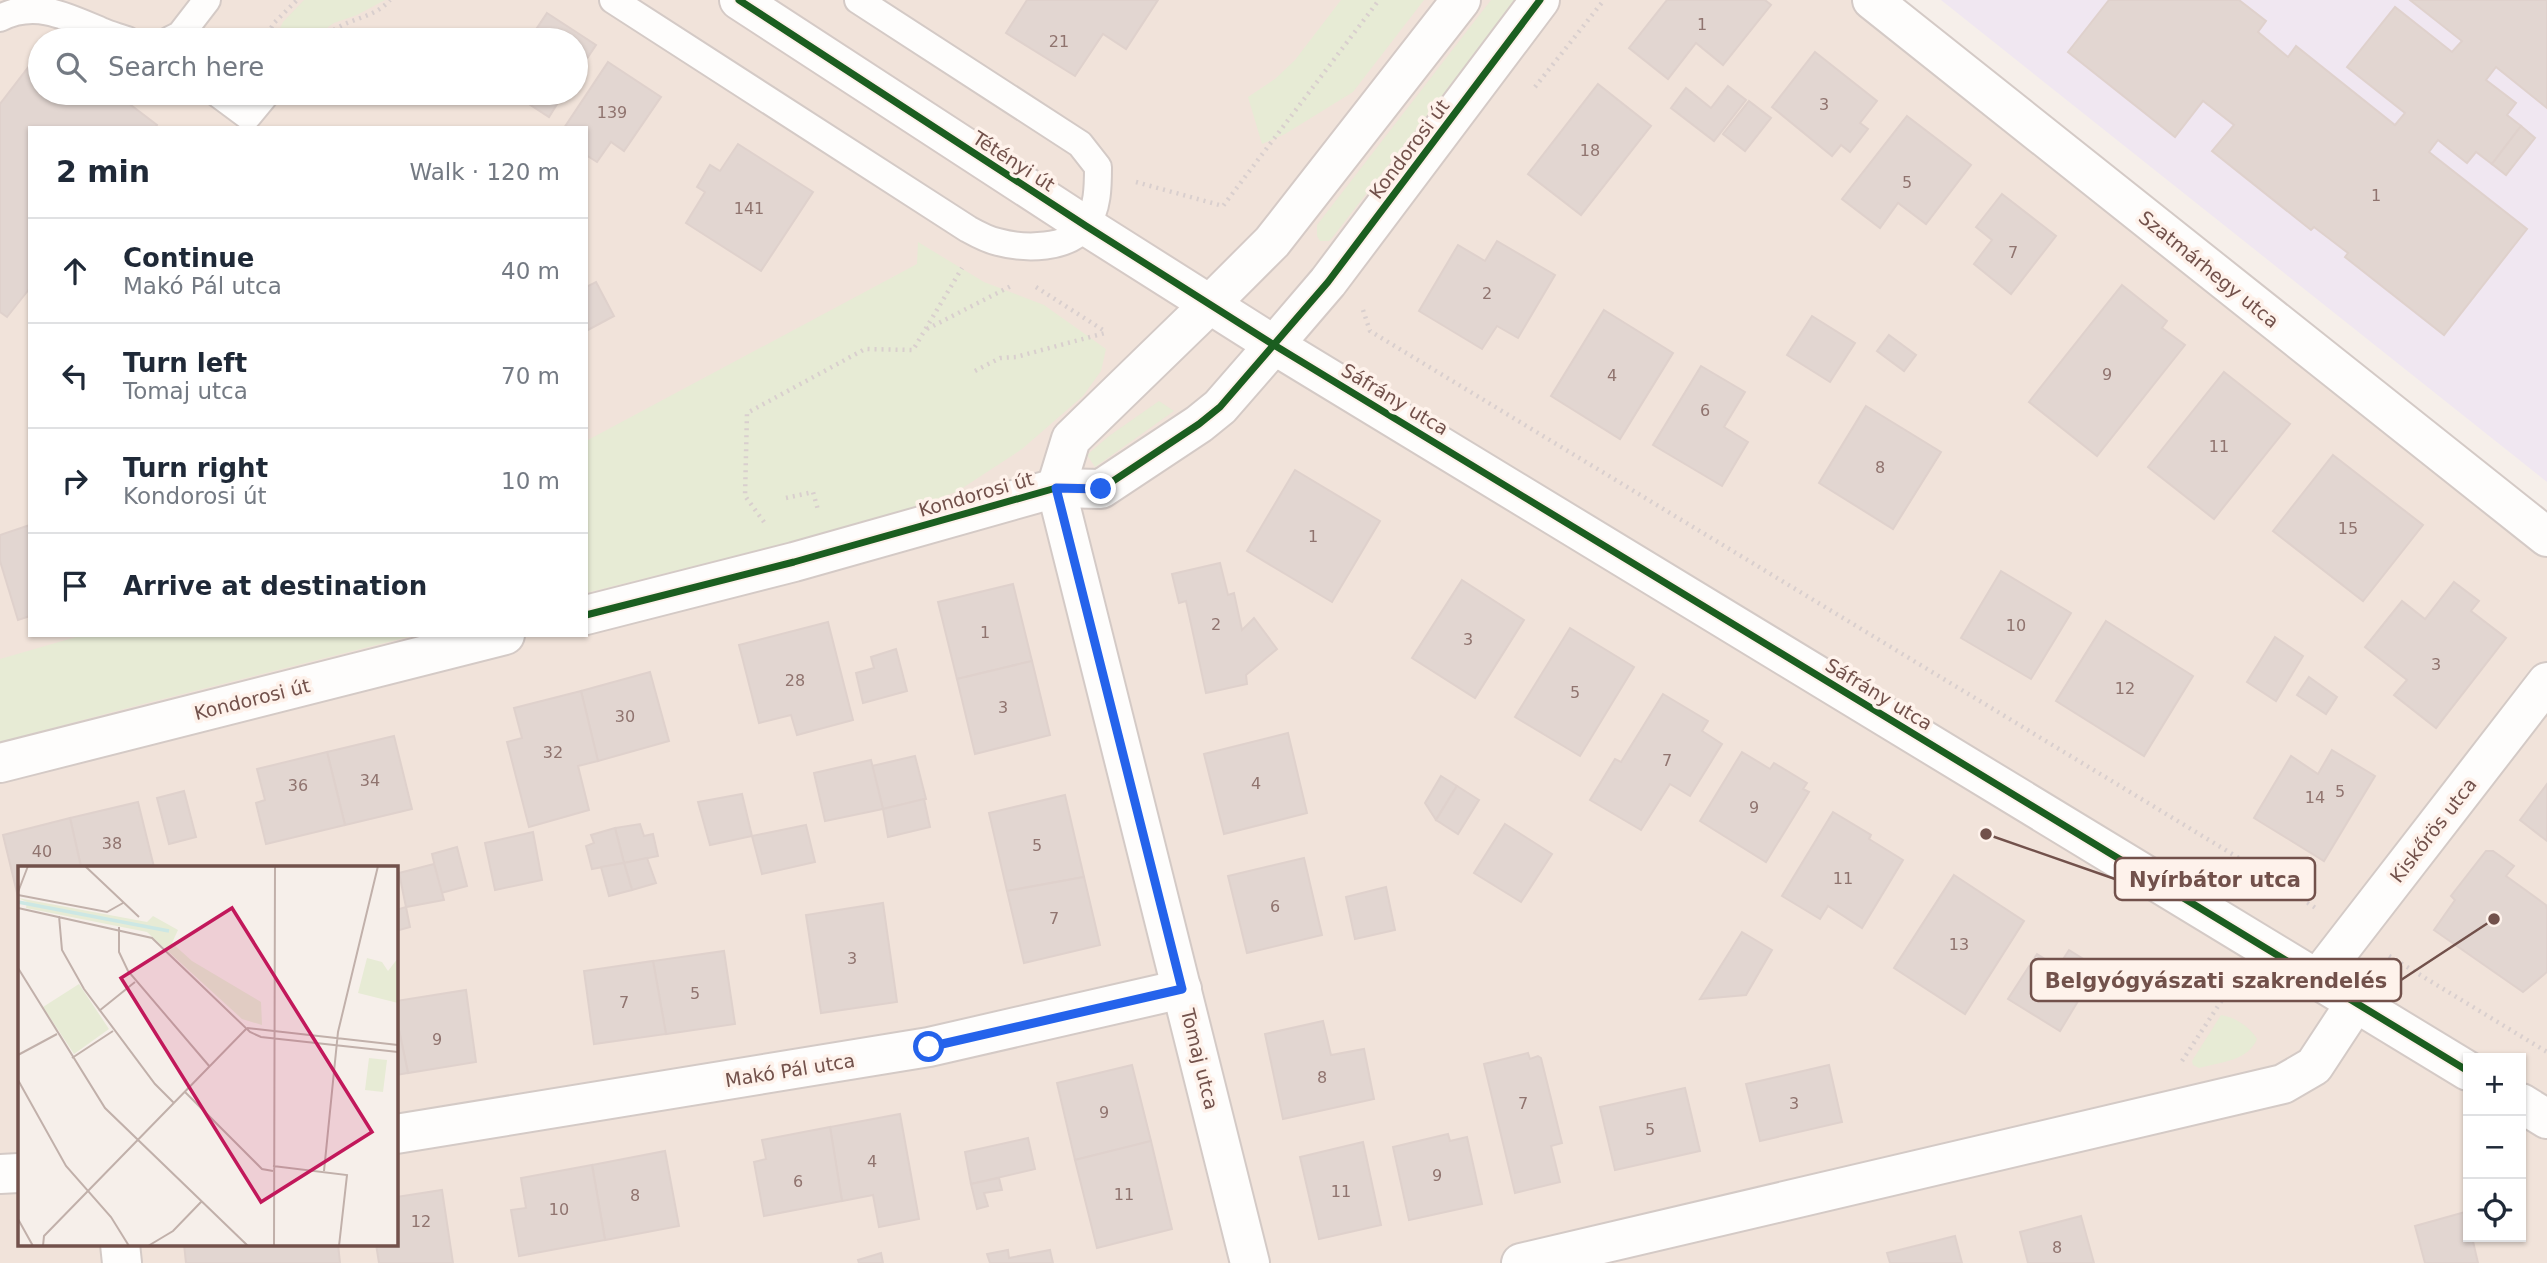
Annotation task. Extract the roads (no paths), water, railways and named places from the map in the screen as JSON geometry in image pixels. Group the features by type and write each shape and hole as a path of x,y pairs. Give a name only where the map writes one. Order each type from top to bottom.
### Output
{"street":[{"name":"Tétényi út","path":"739,0 1274,345"},
{"name":"Kondorosi út","path":"1056,488 1071,439 1272,242 1461,0"},
{"name":"Kondorosi út","path":"588,614 794,562 1056,488 1101,489 1220,407 1328,282 1541,0"},
{"name":"Szatmárhegy utca","path":"1871,0 2547,537"},
{"name":"Sáfrány utca","path":"1274,345 2463,1068"},
{"name":"Tomaj utca","path":"1056,488 1250,1263"},
{"name":"Kondorosi út","path":"0,762 497,637"},
{"name":"Kiskőrös utca","path":"2318,978 2547,682"},
{"name":"Makó Pál utca","path":"397,1134 929,1047 1182,989"},
{"path":"1521,1263 2283,1084 2314,1066 2356,1002"},
{"path":"2526,1106 2547,1119"},
{"path":"0,1174 18,1173"}],"lane":[{"path":"185,28 207,0"},
{"path":"613,0 968,229 997,242 1034,246 1067,240 1086,226 1097,197 1098,167 1080,144 858,0"},
{"path":"0,18 19,5 33,3 46,5 94,28"},
{"path":"233,105 248,116 257,105"}],"place":[{"name":"Nyírbátor utca","path":"1986,834"},
{"name":"Belgyógyászati szakrendelés","path":"2494,919"}]}
